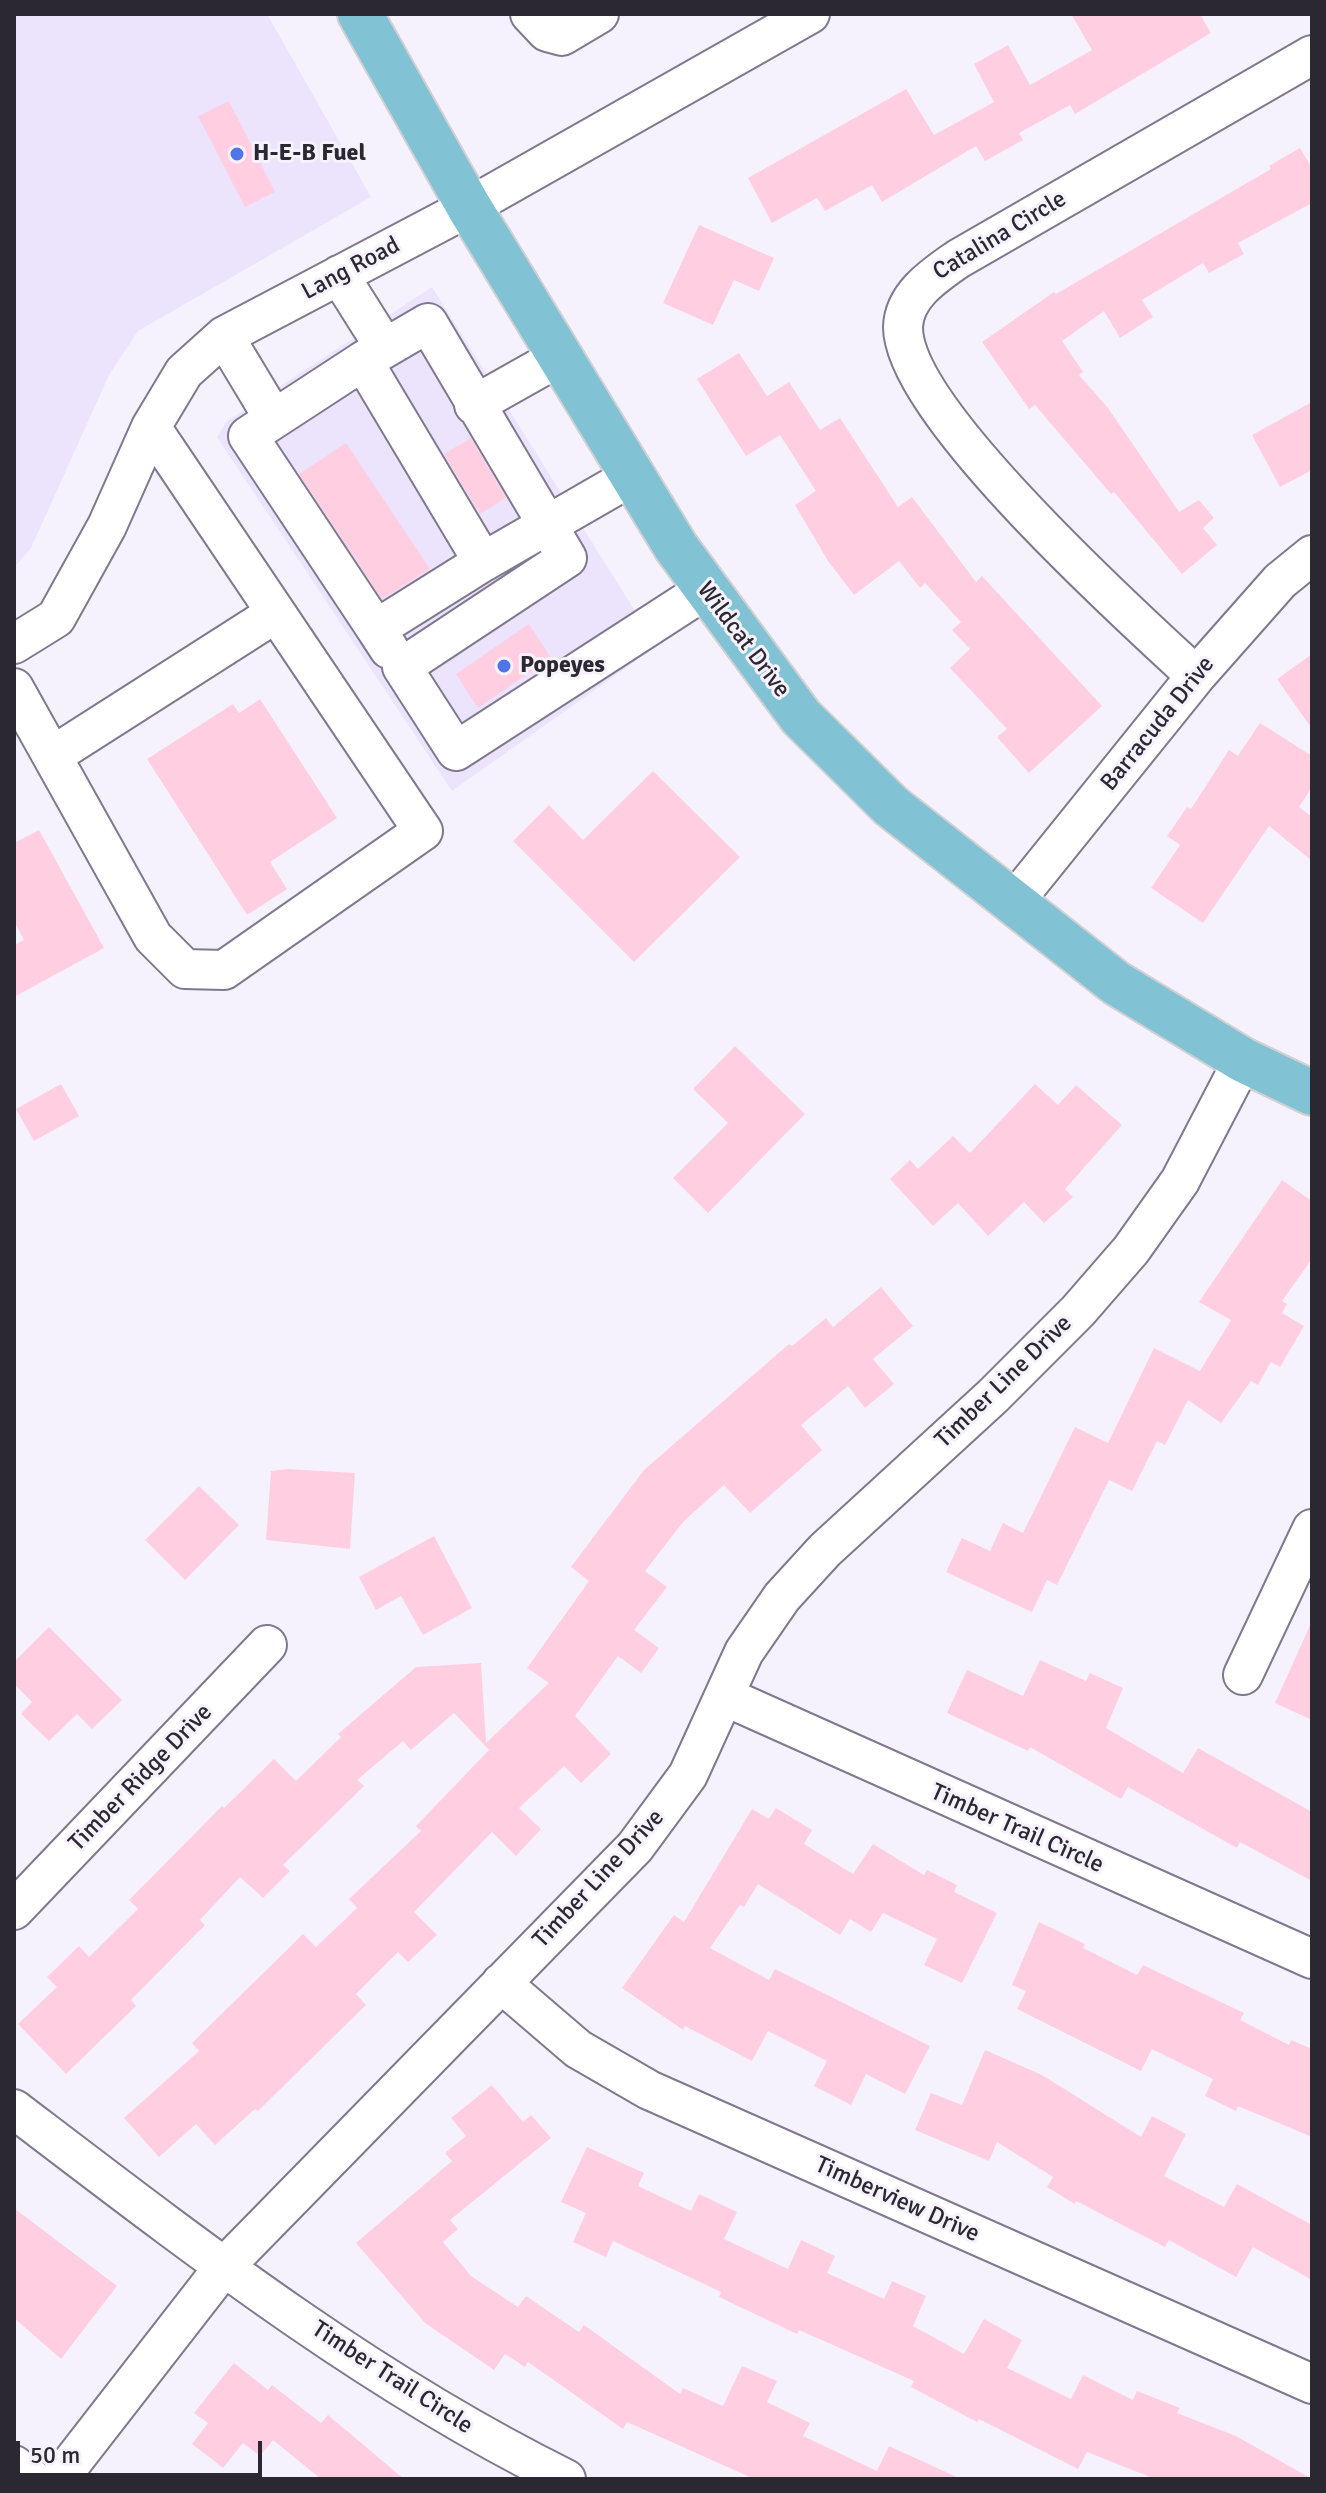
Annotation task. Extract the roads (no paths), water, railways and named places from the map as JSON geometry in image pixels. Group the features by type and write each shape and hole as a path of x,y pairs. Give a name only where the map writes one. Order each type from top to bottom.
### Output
{"main road":[{"name":"Wildcat Drive","path":"360,14 469,207 705,590 801,717 891,806 1116,983 1243,1060 1312,1093"}],"street":[{"path":"530,14 547,32 562,36 599,14"},
{"name":"Lang Road","path":"14,644 56,618 107,526 151,427 184,372 224,336 469,207 810,14"},
{"name":"Catalina Circle","path":"1196,676 1061,551 982,461 915,370 906,347 903,325 908,307 926,280 1312,55"},
{"path":"339,275 374,355 483,562"},
{"path":"402,667 567,558 428,323 248,436 456,751 705,590"},
{"path":"224,336 274,419"},
{"path":"474,405 561,356"},
{"path":"14,688 153,937 185,969 224,970 423,831 151,427"},
{"path":"376,629 483,562 634,475"},
{"name":"Barracuda Drive","path":"1013,903 1196,676 1280,581 1312,555"},
{"path":"52,756 276,613"},
{"name":"Timber Line Drive","path":"59,2479 223,2268 635,1847 688,1775 744,1652 782,1597 825,1550 993,1396 1078,1311 1131,1250 1180,1181 1243,1060"},
{"path":"1243,1675 1312,1529"},
{"name":"Timber Ridge Drive","path":"14,1910 267,1645"},
{"name":"Timber Trail Circle","path":"724,1696 1312,1959"},
{"name":"Timberview Drive","path":"501,1983 578,2049 649,2090 1312,2384"},
{"path":"14,2109 223,2268"},
{"name":"Timber Trail Circle","path":"223,2268 487,2440 566,2479"},
{"path":"14,2465 32,2479"}],"place":[{"name":"H-E-B Fuel","path":"237,154"},
{"name":"Popeyes","path":"504,666"}]}
